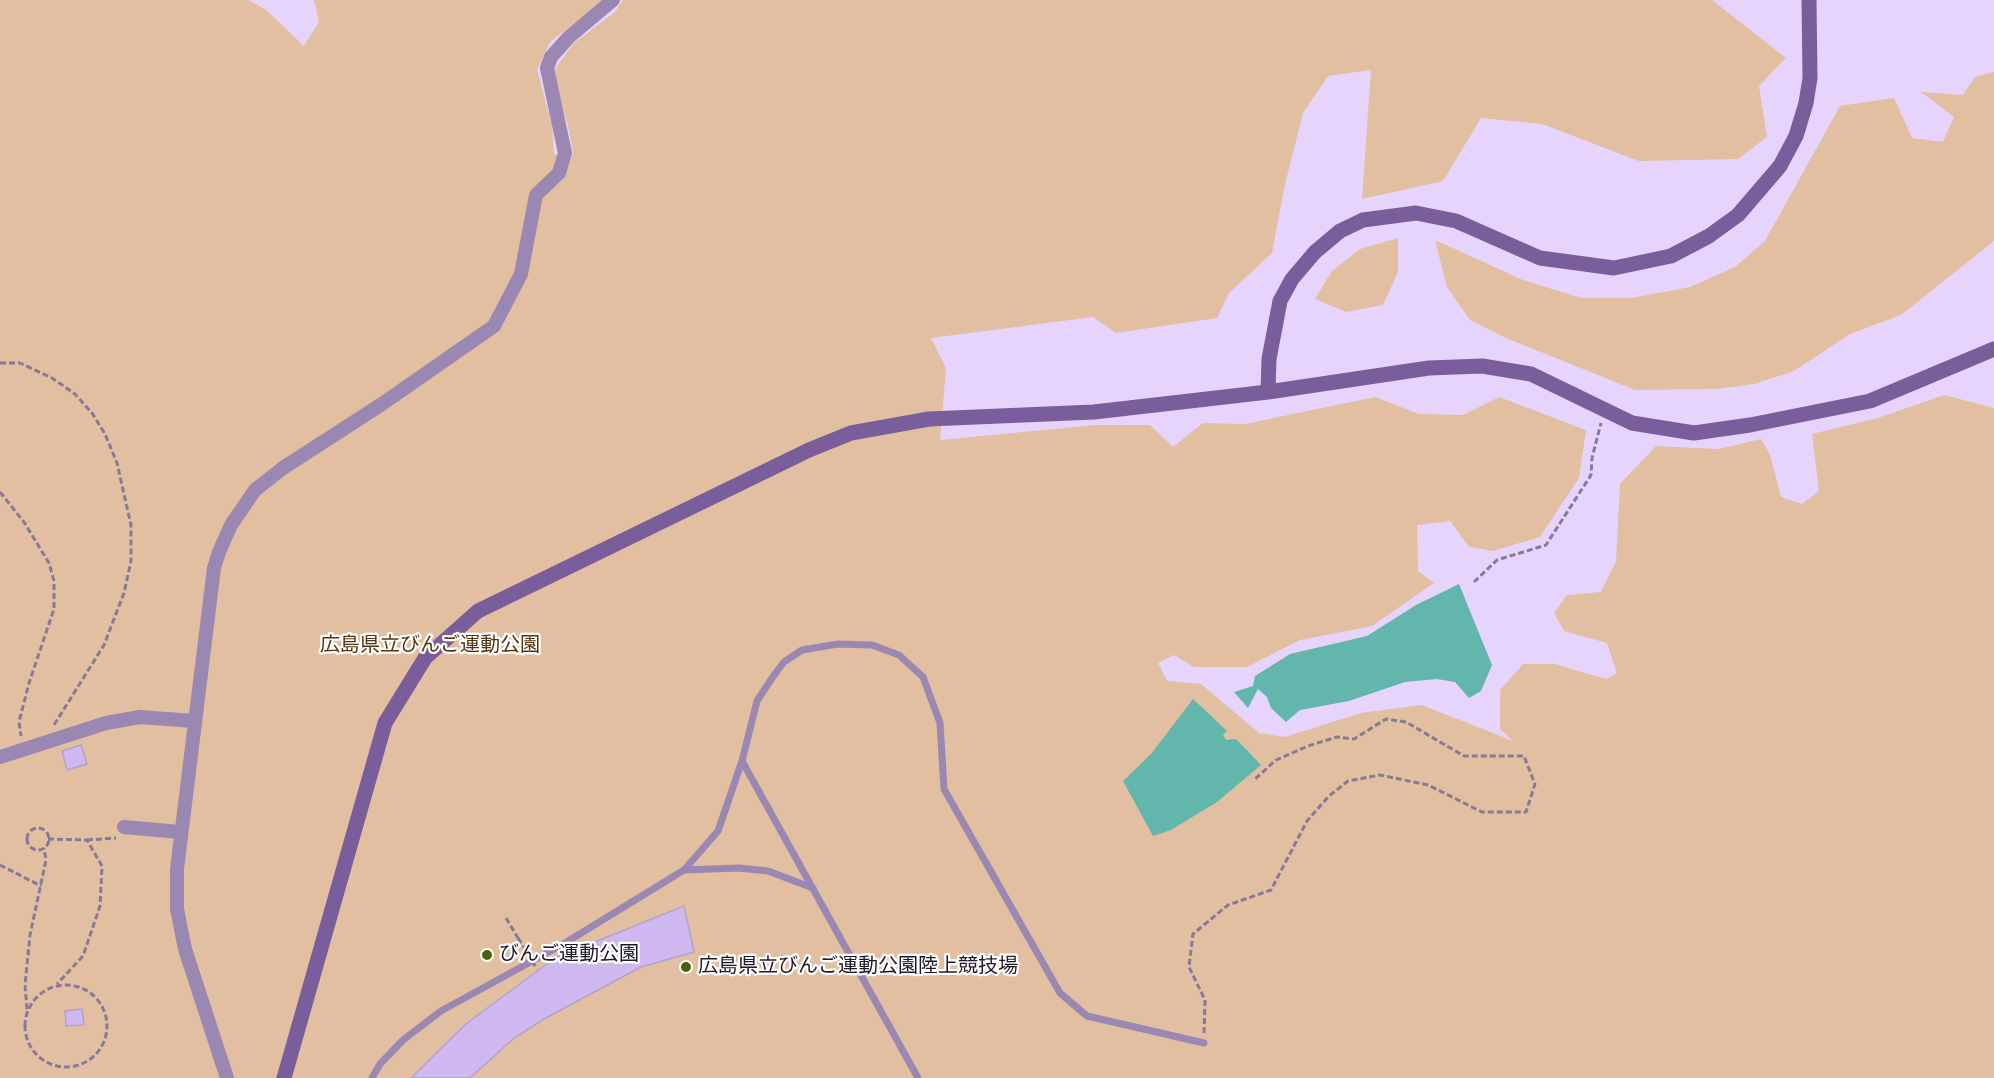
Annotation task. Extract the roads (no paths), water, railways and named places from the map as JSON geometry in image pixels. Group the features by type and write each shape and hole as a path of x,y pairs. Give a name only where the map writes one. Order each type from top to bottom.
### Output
{"street":[{"path":"227,1078 185,949 177,909 179,832 214,568 231,525 255,490 494,326 521,274 536,195 559,173 565,153 547,68 551,57 569,37 613,0"},
{"path":"1268,392 1269,359 1280,301 1292,279 1315,252 1340,231 1364,220 1416,213 1456,221 1540,258 1614,268 1671,256 1709,236 1738,215 1780,166 1796,136 1810,78 1809,0"},
{"path":"284,1078 385,723 425,658 478,611 809,450 851,433 929,419 1094,412 1268,392 1429,368 1482,366 1531,374 1632,423 1694,432 1750,425 1870,400 1994,349"},
{"path":"0,757 106,723 140,717 194,721"},
{"path":"124,832 179,832"}],"lane":[{"path":"372,1078 380,1064 397,1047 441,1011 565,943 684,870 718,831 742,760 757,701 784,662 802,650 838,644 872,645 899,655 923,677 940,723 944,789 1060,993 1087,1016 1204,1043"},
{"path":"742,760 918,1078"},
{"path":"684,870 739,868 768,870 813,888"}],"place":[{"name":"びんご運動公園","path":"487,955"},
{"name":"広島県立びんご運動公園陸上競技場","path":"686,967"}],"park label":[{"name":"広島県立びんご運動公園","path":"430,646"}]}
